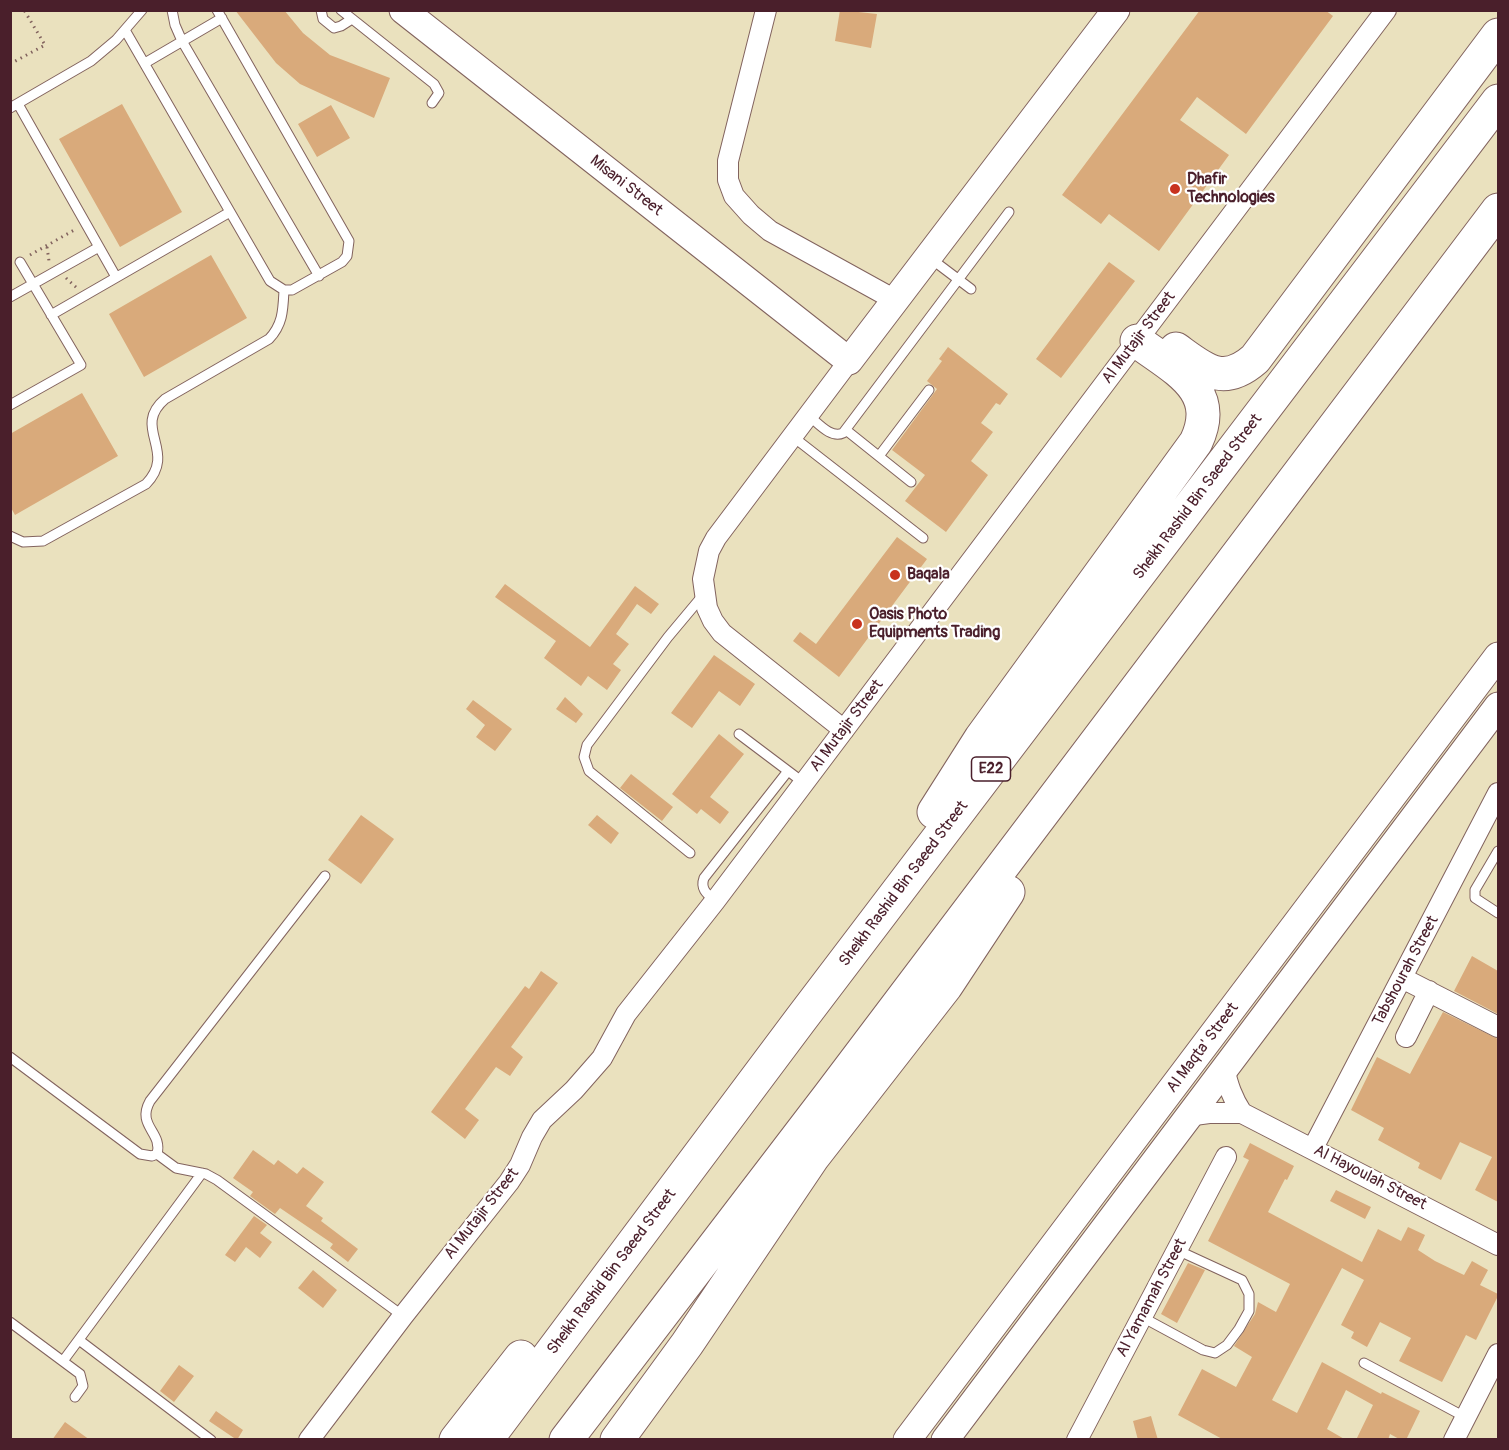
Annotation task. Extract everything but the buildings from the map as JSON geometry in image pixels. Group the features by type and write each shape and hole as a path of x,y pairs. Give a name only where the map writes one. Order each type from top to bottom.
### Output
{"highway":[{"path":"1142,334 1216,374 1231,374 1243,369 1255,359 1498,35"},
{"name":"Sheikh Rashid Bin Saeed Street","path":"486,1440 801,1019 1498,101"},
{"path":"566,1440 1498,210"},
{"path":"801,1019 981,738 1196,442 1204,415 1202,401 1196,389 1142,334"},
{"path":"617,1440 687,1344 813,1157 946,986 1015,880 1070,777"},
{"path":"456,1440 525,1352 771,1060"}],"street":[{"name":"Misani Street","path":"404,10 849,361"},
{"path":"766,10 728,161 730,188 740,204 770,231 895,300"},
{"path":"844,730 722,633 707,608 704,594 704,565 716,538 1116,10"},
{"name":"Al Mutajir Street","path":"309,1440 509,1182 542,1120 574,1090 602,1058 626,1014 715,901 1386,10"},
{"name":"Al Maqta' Street","path":"907,1440 1498,656"},
{"name":"Al Maqta' Street","path":"945,1440 1187,1116 1495,714"},
{"name":"Tabshourah Street","path":"1313,1148 1498,793"},
{"path":"1248,1038 1275,990 1363,872 1361,864 1357,861 1341,866"},
{"path":"1402,978 1498,1027"},
{"path":"1406,1037 1429,991"},
{"path":"1224,1068 1228,1089 1242,1113"},
{"name":"Al Hayoulah Street","path":"1187,1116 1242,1113 1498,1245"},
{"name":"Al Yamamah Street","path":"1077,1440 1226,1157"},
{"path":"1023,1336 1015,1330 1014,1324 1016,1317 1031,1297 1036,1269"},
{"path":"1454,1440 1498,1354"}],"lane":[{"path":"116,277 86,223 14,106 91,61 126,30 142,10"},
{"path":"172,10 182,41 319,276"},
{"path":"321,10 323,19 334,28 352,19"},
{"path":"341,10 434,84 439,93 432,104"},
{"path":"126,30 270,281 276,287 291,290 342,262 347,256 349,242 219,14 182,41 145,63"},
{"path":"51,315 230,212"},
{"path":"808,415 832,434 841,435 846,430 1009,212"},
{"path":"10,297 99,247"},
{"path":"928,256 971,289"},
{"path":"10,405 81,365 20,262"},
{"path":"10,536 23,542 43,541 146,484 159,462 159,453 151,430 156,408 165,399 269,339 283,315 284,290"},
{"path":"879,456 929,390"},
{"path":"846,430 911,482"},
{"path":"792,436 923,538"},
{"path":"690,853 589,771 584,757 587,746 668,637 704,594"},
{"path":"739,734 804,783"},
{"path":"715,901 702,885 704,878 788,771"},
{"path":"1498,851 1475,890 1475,898 1498,913"},
{"path":"157,1154 158,1140 149,1128 146,1117 150,1101 325,876"},
{"path":"10,1057 140,1154 152,1156 157,1154"},
{"path":"157,1154 176,1168 202,1173 217,1180 403,1316"},
{"path":"63,1361 202,1173"},
{"path":"1142,1317 1203,1350 1215,1353 1227,1345 1249,1311 1249,1294 1242,1280 1177,1250"},
{"path":"10,1322 82,1378 83,1386 75,1397"},
{"path":"79,1340 211,1440"},
{"path":"1364,1363 1466,1418"}],"path":[{"path":"10,64 45,45 24,10"},
{"path":"20,262 86,223"}],"place":[{"name":"Dhafir Technologies","path":"1175,189"},
{"name":"Baqala","path":"895,575"},
{"name":"Oasis Photo Equipments Trading","path":"857,624"}]}
